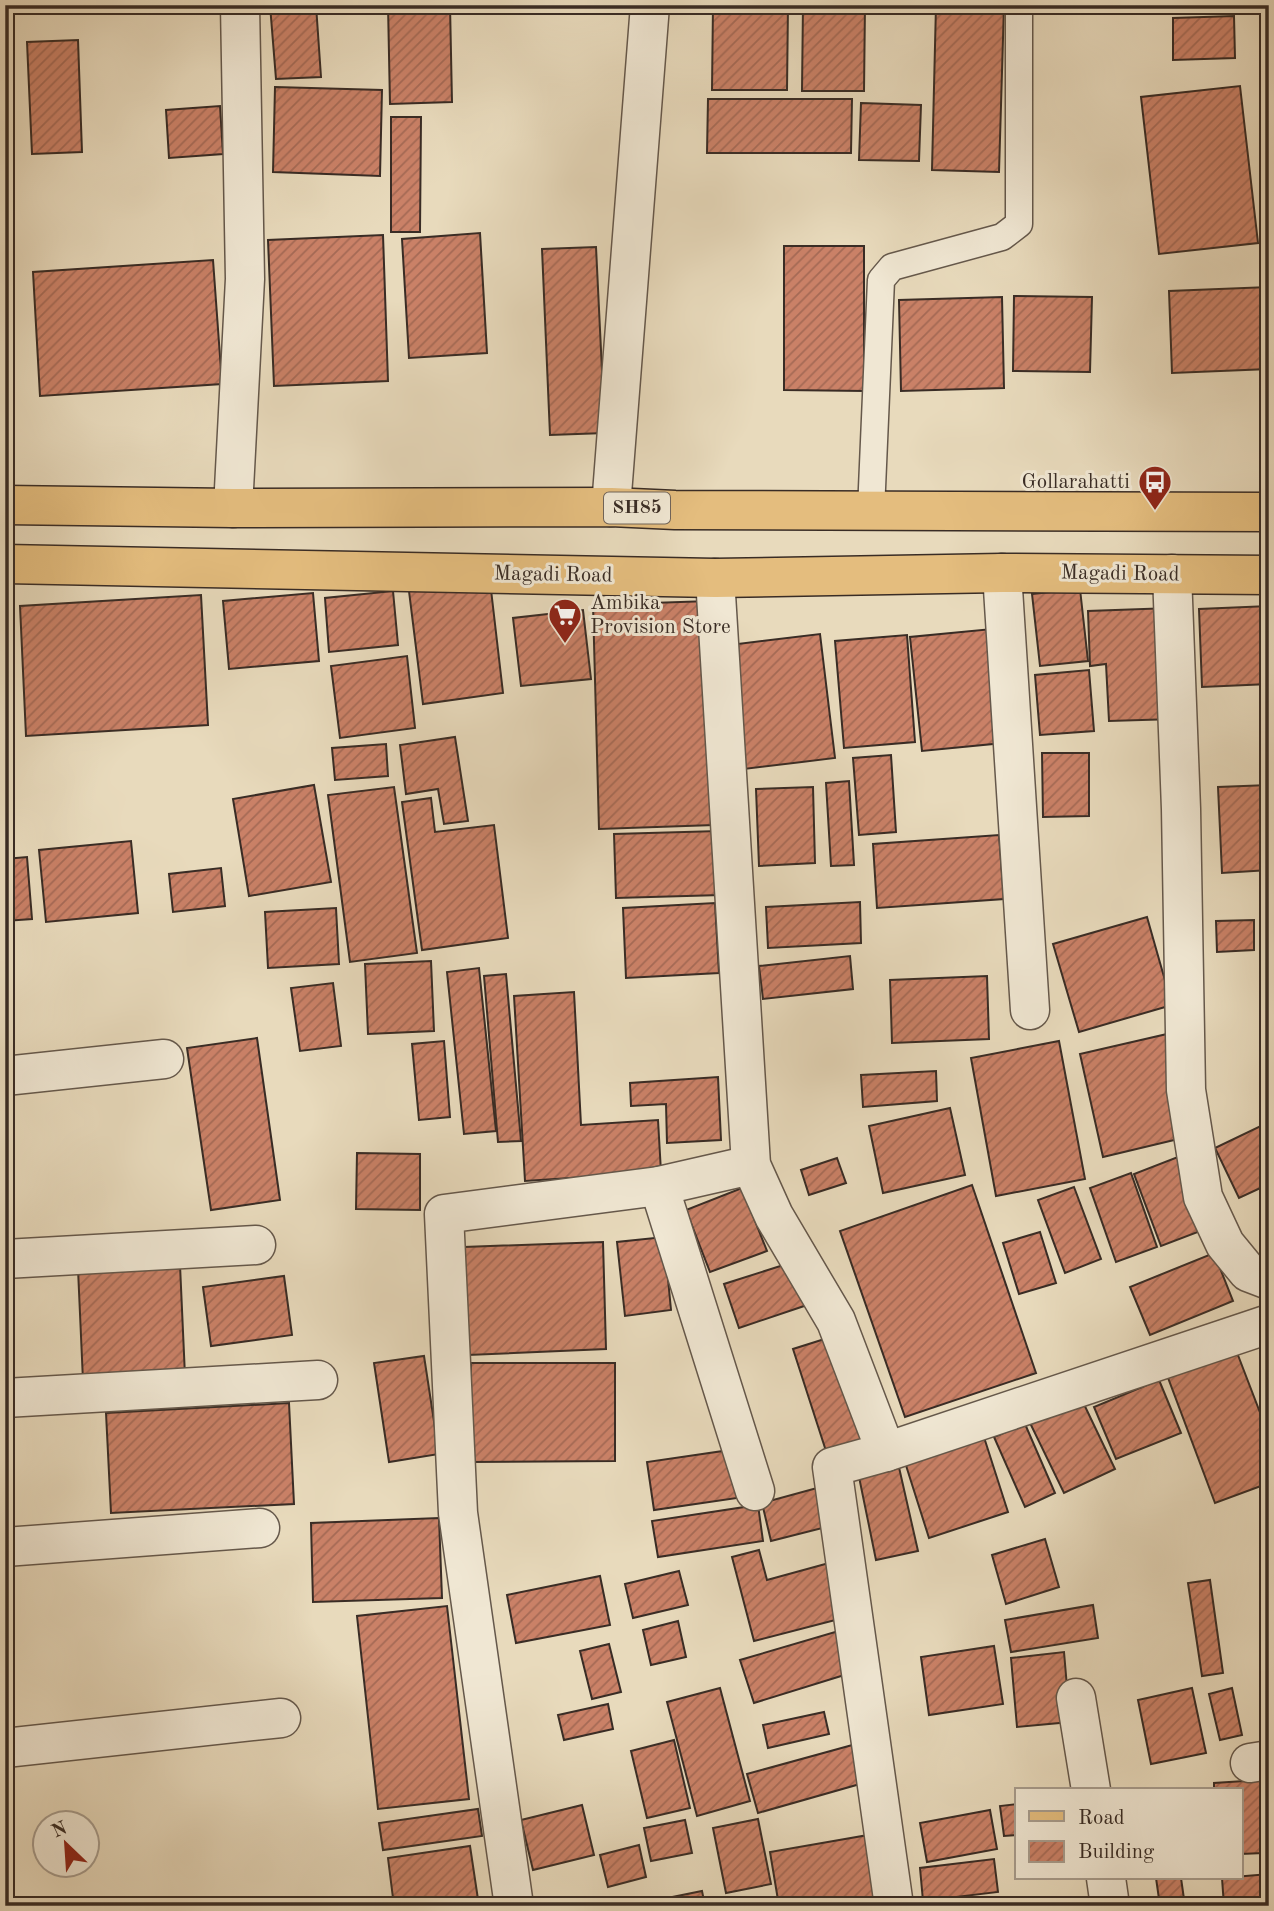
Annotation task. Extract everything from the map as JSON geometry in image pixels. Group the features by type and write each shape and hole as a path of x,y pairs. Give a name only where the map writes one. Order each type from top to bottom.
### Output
{"main road":[{"name":"SH85","path":"5,505 1269,512"},
{"name":"Magadi Road","path":"5,564 715,578 1002,573 1269,575"}],"street":[{"path":"233,508 244,279 240,5"},
{"path":"611,507 650,5"},
{"path":"1002,573 1030,1010"},
{"path":"1172,574 1181,809 1186,1090 1203,1197 1225,1244 1248,1272 1269,1280"},
{"path":"715,578 751,1164 774,1216 836,1321 886,1452"},
{"path":"5,1076 164,1059"},
{"path":"514,1906 458,1513 443,1214 659,1186 751,1164"},
{"path":"659,1186 755,1491"},
{"path":"5,1259 256,1245"},
{"path":"894,1906 832,1467 886,1452 1269,1324"},
{"path":"5,1398 318,1380"},
{"path":"5,1547 260,1528"},
{"path":"1076,1698 1091,1788"},
{"path":"5,1748 281,1718"},
{"path":"1106,1880 1110,1906"}],"lane":[{"path":"870,511 881,280 892,267 1002,237 1019,224 1019,5"}],"building":[{"path":"270,5 316,5 321,77 276,79"},
{"path":"388,5 450,5 452,102 390,104"},
{"path":"713,5 788,5 787,90 712,90"},
{"path":"803,5 865,5 864,91 802,91"},
{"path":"936,5 1004,5 999,172 932,170"},
{"path":"1234,16 1235,58 1173,60 1173,18"},
{"path":"78,40 82,152 32,154 27,42"},
{"path":"1240,86 1258,243 1159,254 1141,97"},
{"path":"275,87 382,90 380,176 273,172"},
{"path":"708,99 852,99 851,153 707,153"},
{"path":"861,103 921,105 919,161 859,160"},
{"path":"220,106 223,154 169,158 166,110"},
{"path":"391,117 421,117 420,232 391,232"},
{"path":"480,233 487,353 409,358 402,239"},
{"path":"383,235 388,381 274,386 268,240"},
{"path":"784,246 864,246 864,391 784,390"},
{"path":"596,247 605,433 550,435 542,249"},
{"path":"213,260 222,384 40,396 33,272"},
{"path":"1269,287 1269,369 1172,373 1169,291"},
{"path":"1014,296 1092,297 1090,372 1013,371"},
{"path":"1002,297 1004,388 901,391 899,300"},
{"path":"490,581 503,693 423,704 409,591"},
{"path":"1080,589 1088,661 1040,666 1032,594"},
{"path":"393,591 398,645 329,652 325,598"},
{"path":"313,593 319,661 229,669 223,601"},
{"path":"201,595 208,725 26,736 20,606"},
{"path":"709,601 714,825 599,829 593,605"},
{"path":"1269,606 1269,684 1202,687 1199,609"},
{"path":"1171,608 1175,719 1109,721 1106,664 1090,666 1088,611"},
{"path":"583,610 591,679 521,686 513,618"},
{"path":"992,629 1003,743 922,751 910,637"},
{"path":"820,634 835,758 736,770 721,646"},
{"path":"907,635 915,742 844,748 835,641"},
{"path":"5,636 11,705 5,705"},
{"path":"407,656 415,728 340,738 331,666"},
{"path":"1089,670 1094,731 1040,735 1035,675"},
{"path":"455,737 468,821 444,824 438,789 406,794 400,745"},
{"path":"386,744 388,776 335,780 332,748"},
{"path":"1042,753 1089,753 1089,816 1043,817"},
{"path":"891,755 896,832 859,835 853,758"},
{"path":"849,781 854,865 831,866 826,783"},
{"path":"314,785 331,882 249,896 233,799"},
{"path":"1269,785 1269,870 1222,873 1218,787"},
{"path":"394,787 417,953 350,962 328,795"},
{"path":"813,787 815,863 759,866 756,789"},
{"path":"431,798 435,832 494,825 508,938 422,950 402,802"},
{"path":"719,831 721,895 616,898 614,834"},
{"path":"999,835 1004,899 877,908 873,844"},
{"path":"131,841 138,913 46,922 39,850"},
{"path":"27,857 32,919 5,921 5,859"},
{"path":"221,868 225,906 173,912 169,874"},
{"path":"860,902 861,943 768,948 766,907"},
{"path":"715,903 719,973 626,978 623,908"},
{"path":"336,908 339,964 268,968 265,912"},
{"path":"1147,917 1172,1005 1079,1032 1053,944"},
{"path":"1254,920 1254,950 1217,952 1216,921"},
{"path":"850,956 853,989 763,999 759,966"},
{"path":"431,961 434,1031 368,1034 365,964"},
{"path":"479,968 496,1131 464,1134 447,972"},
{"path":"506,974 521,1141 498,1142 484,976"},
{"path":"987,976 989,1039 892,1043 890,980"},
{"path":"333,983 341,1046 300,1051 291,988"},
{"path":"574,992 581,1125 658,1120 661,1172 525,1181 514,996"},
{"path":"1167,1034 1191,1136 1103,1157 1080,1054"},
{"path":"257,1038 280,1200 211,1210 187,1048"},
{"path":"444,1041 450,1117 419,1120 412,1044"},
{"path":"1059,1041 1085,1179 996,1196 971,1058"},
{"path":"936,1071 937,1101 863,1107 861,1075"},
{"path":"718,1077 721,1140 667,1143 666,1104 631,1106 630,1083"},
{"path":"950,1108 965,1175 883,1193 869,1126"},
{"path":"1269,1122 1269,1184 1239,1198 1215,1148"},
{"path":"357,1153 420,1154 420,1210 356,1209"},
{"path":"1183,1155 1211,1227 1161,1246 1134,1174"},
{"path":"837,1158 846,1183 809,1195 801,1170"},
{"path":"1131,1173 1157,1247 1116,1262 1090,1188"},
{"path":"972,1185 1036,1373 905,1417 840,1231"},
{"path":"1074,1187 1101,1259 1065,1273 1038,1200"},
{"path":"742,1188 767,1251 710,1272 686,1210"},
{"path":"1040,1232 1056,1283 1019,1294 1003,1243"},
{"path":"664,1237 671,1310 625,1316 617,1242"},
{"path":"603,1242 606,1349 468,1355 464,1247"},
{"path":"1214,1253 1233,1301 1150,1335 1130,1287"},
{"path":"793,1262 807,1305 739,1328 724,1284"},
{"path":"180,1265 185,1376 83,1381 78,1269"},
{"path":"284,1276 292,1335 211,1346 203,1287"},
{"path":"834,1336 867,1438 826,1451 793,1349"},
{"path":"1236,1350 1269,1436 1269,1483 1215,1503 1167,1375"},
{"path":"424,1356 439,1454 389,1462 374,1363"},
{"path":"471,1363 615,1363 615,1461 470,1462"},
{"path":"1159,1380 1181,1433 1116,1459 1094,1407"},
{"path":"1081,1398 1115,1469 1064,1493 1030,1423"},
{"path":"289,1403 294,1504 111,1513 106,1413"},
{"path":"1025,1424 1055,1493 1025,1507 994,1437"},
{"path":"982,1431 1008,1512 929,1538 903,1456"},
{"path":"737,1449 744,1497 654,1510 647,1462"},
{"path":"898,1463 918,1551 876,1560 858,1472"},
{"path":"828,1485 838,1524 771,1541 762,1503"},
{"path":"758,1505 763,1541 658,1557 652,1521"},
{"path":"439,1518 442,1598 313,1602 311,1523"},
{"path":"1045,1539 1059,1587 1006,1604 992,1555"},
{"path":"759,1550 767,1580 829,1563 843,1618 754,1641 732,1557"},
{"path":"679,1571 688,1605 633,1618 625,1584"},
{"path":"5,1574 13,1651 5,1651"},
{"path":"600,1576 610,1625 516,1643 507,1595"},
{"path":"1210,1580 1223,1673 1202,1676 1188,1583"},
{"path":"1093,1605 1098,1638 1011,1652 1005,1620"},
{"path":"447,1606 469,1799 378,1809 357,1616"},
{"path":"678,1621 686,1657 651,1665 643,1630"},
{"path":"842,1630 854,1672 754,1703 740,1660"},
{"path":"609,1644 621,1692 592,1699 580,1651"},
{"path":"994,1646 1003,1704 929,1715 921,1657"},
{"path":"1064,1652 1070,1722 1017,1727 1011,1658"},
{"path":"720,1688 750,1801 697,1816 667,1702"},
{"path":"1192,1688 1206,1753 1151,1764 1138,1700"},
{"path":"1232,1688 1242,1735 1220,1740 1209,1694"},
{"path":"608,1704 613,1729 564,1740 558,1715"},
{"path":"824,1712 829,1734 768,1748 763,1725"},
{"path":"674,1740 690,1808 647,1818 631,1751"},
{"path":"856,1744 867,1782 758,1813 747,1774"},
{"path":"1260,1780 1263,1853 1242,1854 1242,1788 1214,1788 1214,1783"},
{"path":"1015,1804 1015,1835 1004,1836 1000,1806"},
{"path":"582,1805 594,1855 533,1870 521,1820"},
{"path":"478,1809 482,1836 383,1850 379,1823"},
{"path":"990,1810 997,1849 927,1862 920,1823"},
{"path":"758,1819 771,1884 726,1893 713,1828"},
{"path":"685,1820 692,1853 651,1861 644,1828"},
{"path":"874,1834 886,1906 779,1906 770,1852"},
{"path":"639,1845 646,1877 608,1887 600,1855"},
{"path":"470,1846 479,1906 394,1906 388,1858"},
{"path":"994,1859 998,1892 923,1901 920,1868"},
{"path":"1269,1874 1269,1906 1224,1906 1222,1880 1242,1880 1242,1876"},
{"path":"1156,1880 1181,1880 1185,1906 1160,1906"},
{"path":"702,1891 705,1906 628,1906"}],"place":[{"name":"Gollarahatti","path":"1155,512"},
{"name":"Ambika Provision Store","path":"565,645"}]}
